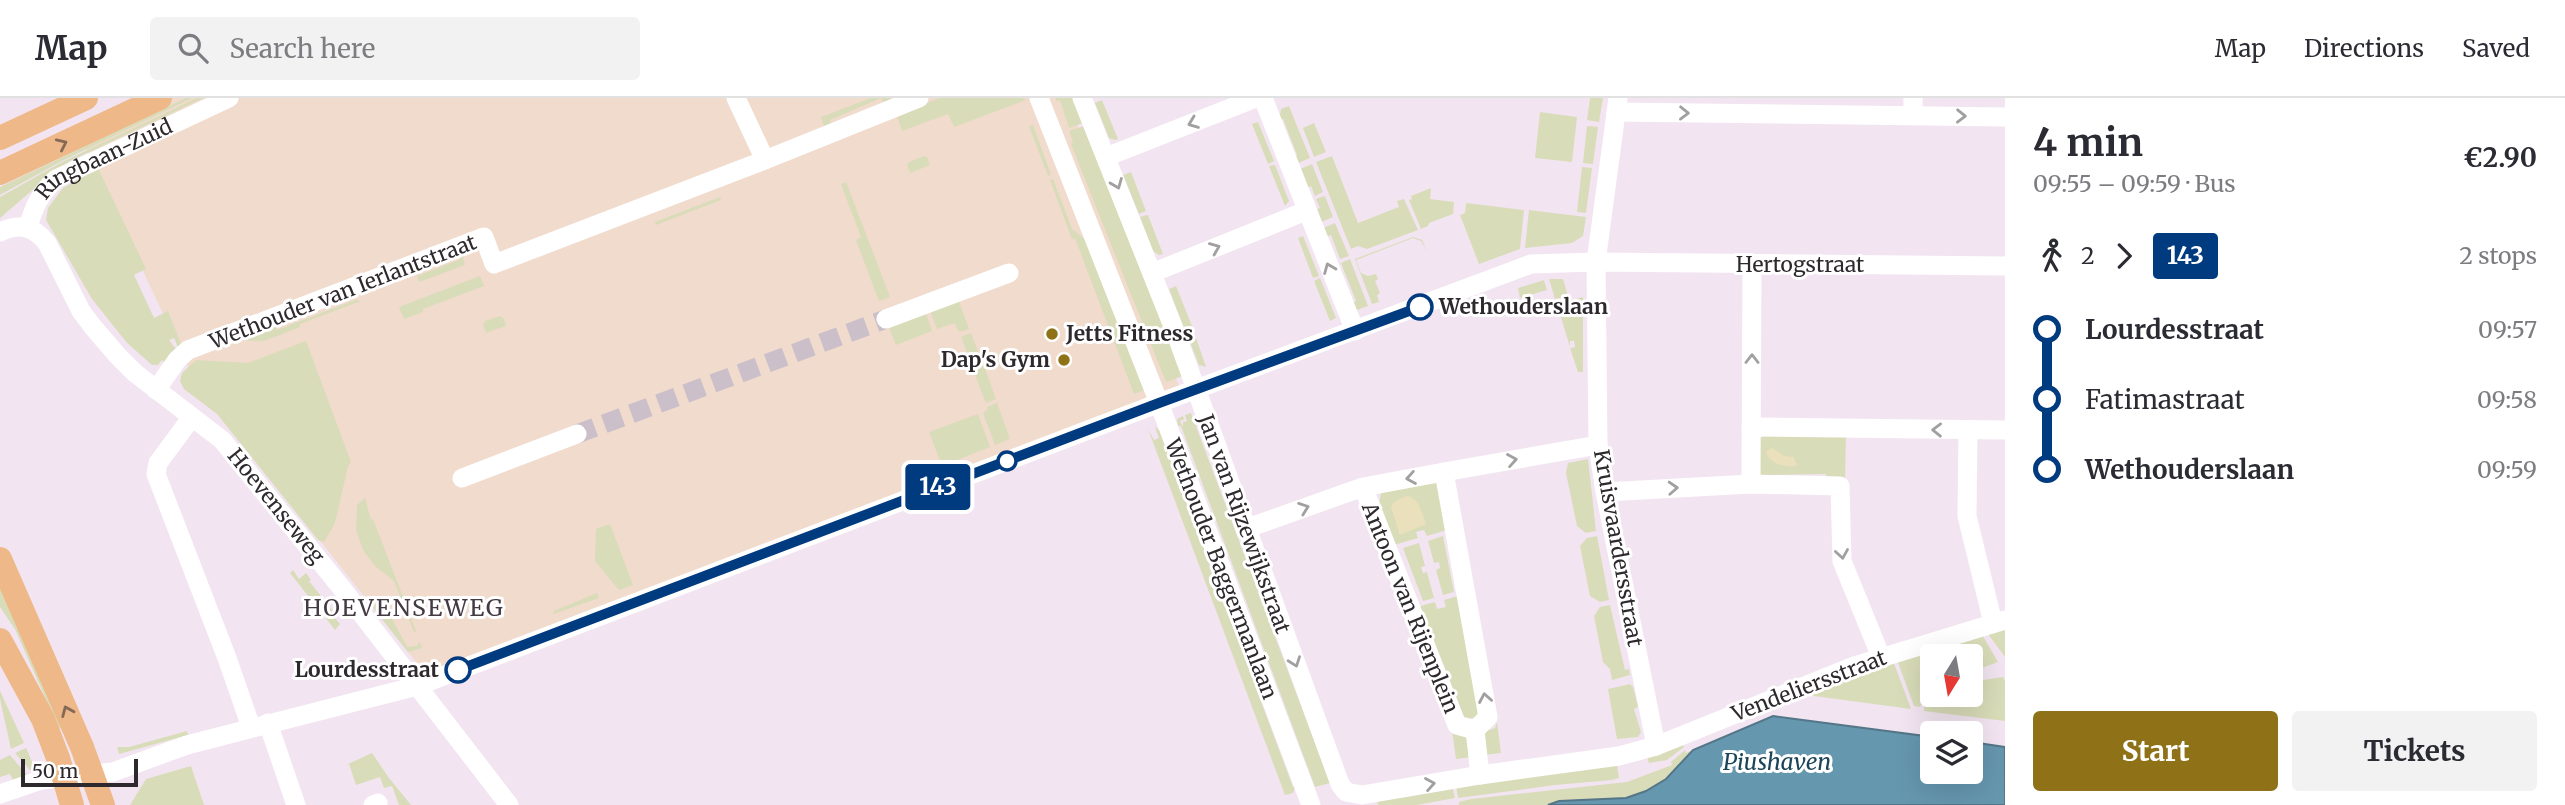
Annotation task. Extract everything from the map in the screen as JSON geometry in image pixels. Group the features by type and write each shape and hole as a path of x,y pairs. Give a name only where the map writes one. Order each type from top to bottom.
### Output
{"main road":[{"path":"0,138 86,98"},
{"name":"Ringbaan-Zuid","path":"0,173 160,98"},
{"path":"0,559 82,747 103,805"},
{"path":"0,640 43,719 72,805"}],"street":[{"name":"Ringbaan-Zuid","path":"0,232 15,227 28,227 38,200 56,179 229,98"},
{"path":"736,98 765,160"},
{"name":"Wethouder van Ierlantstraat","path":"156,390 177,360 188,350 484,237 494,264 919,98"},
{"name":"Wethouder Baggermanlaan","path":"1040,98 1311,805"},
{"name":"Jan van Rijzewijkstraat","path":"1082,98 1152,273 1340,784 1346,792"},
{"path":"1106,157 1256,98"},
{"path":"1263,98 1355,331"},
{"path":"1617,105 1913,107 2005,117"},
{"name":"Kruisvaardersstraat","path":"1617,105 1596,262 1598,445 1656,746"},
{"path":"1152,273 1306,211"},
{"name":"Hoevenseweg","path":"28,227 40,234 47,243 81,310 93,327 117,355 156,390 222,440 509,805"},
{"name":"Hertogstraat","path":"417,686 1531,264 1596,262 2005,266"},
{"path":"1751,484 1752,265"},
{"path":"886,319 1009,273"},
{"path":"192,417 158,463 156,474 227,658 259,725 291,804"},
{"path":"1751,427 2005,430"},
{"path":"1968,430 1967,516 1999,621"},
{"path":"462,478 578,434"},
{"path":"1444,472 1598,445"},
{"name":"Antoon van Rijenplein","path":"1444,472 1488,717 1475,730 1457,725 1363,487 1444,472"},
{"path":"1605,492 1751,484 1840,486 1842,561 1881,656"},
{"path":"1245,529 1363,487"},
{"name":"Vendeliersstraat","path":"1346,792 1362,795 1480,775 1613,758 1656,746 1881,656 1999,621"},
{"path":"0,794 41,780 124,769 187,745 417,686"},
{"name":"Antoon van Rijenplein","path":"1475,730 1480,775"}],"shaded area":[{"path":"166,98 1067,98 1183,396 431,681 196,384 81,139"}],"green space":[{"path":"186,98 192,98 62,161 0,195 0,187"},
{"path":"197,98 203,98 70,161 0,218 0,197 62,162"},
{"path":"871,98 881,98 830,120 832,127 825,129 821,117"},
{"path":"881,98 890,98 891,101 884,104"},
{"path":"939,98 1026,100 954,127 948,114 902,131 897,116"},
{"path":"1056,98 1074,98 1083,123 1069,128 1060,100 1056,101"},
{"path":"1590,98 1603,98 1599,122 1587,120"},
{"path":"1102,100 1118,139 1109,138 1095,103"},
{"path":"1289,106 1310,158 1296,164 1294,158 1297,155 1283,119 1279,120 1281,109"},
{"path":"1540,112 1577,117 1572,162 1535,158"},
{"path":"1258,122 1274,161 1268,164 1252,124"},
{"path":"1314,123 1326,152 1314,157 1303,128"},
{"path":"1033,125 1051,175 1048,176 1029,126"},
{"path":"1084,126 1183,376 1166,382 1071,144 1073,142 1069,131"},
{"path":"1587,126 1598,127 1593,164 1583,163"},
{"path":"924,156 930,165 910,173 907,165 909,162"},
{"path":"1332,156 1358,223 1399,207 1397,201 1404,199 1418,230 1367,249 1358,246 1351,249 1316,162"},
{"path":"1312,164 1323,192 1315,196 1311,186 1307,188 1298,170"},
{"path":"1275,165 1289,201 1285,206 1269,166"},
{"path":"1582,167 1592,168 1586,213 1577,212"},
{"path":"98,168 146,269 134,275 154,318 168,311 181,344 178,347 174,338 169,340 176,349 165,363 162,360 158,365 152,365 127,343 92,299 46,220 48,208 63,188"},
{"path":"1131,172 1146,211 1139,214 1123,175"},
{"path":"1053,179 1072,229 1087,241 1144,390 1134,394 1075,238 1072,239 1050,180"},
{"path":"846,182 890,297 879,301 856,240 861,237 841,184"},
{"path":"1431,188 1430,199 1454,202 1453,214 1421,229 1409,200 1412,199 1411,196"},
{"path":"1325,196 1333,217 1319,223 1315,210 1320,208 1316,199"},
{"path":"720,197 721,200 656,225 655,222"},
{"path":"1466,203 1524,210 1520,249 1479,264 1460,215 1465,213"},
{"path":"1529,210 1586,217 1583,236 1572,243 1525,248"},
{"path":"1148,215 1163,254 1159,255 1153,251 1140,217"},
{"path":"1335,223 1349,256 1340,259 1331,235 1325,237 1321,229"},
{"path":"1303,236 1319,276 1313,278 1298,238"},
{"path":"1413,237 1422,240 1427,251 1421,241 1413,238 1356,260 1361,273 1368,276 1376,274 1378,279 1375,281 1380,293 1377,295 1379,302 1372,304 1355,259"},
{"path":"462,253 465,265 419,282 417,276 459,260"},
{"path":"1350,259 1368,306 1354,311 1351,303 1356,301 1341,263"},
{"path":"480,276 484,286 404,319 399,307"},
{"path":"1320,278 1336,318 1330,321 1314,281"},
{"path":"1549,279 1563,279 1568,296 1555,299"},
{"path":"1544,280 1547,290 1520,298 1518,288"},
{"path":"1176,286 1192,326 1184,328 1169,289"},
{"path":"957,296 969,329 959,332 955,323 937,329 928,306"},
{"path":"1583,297 1583,372 1578,372 1570,348 1575,347 1574,341 1570,341 1570,347 1557,304"},
{"path":"358,299 360,303 300,324 300,327 264,341 237,340 275,325 277,330"},
{"path":"924,308 932,331 896,345 887,322"},
{"path":"500,316 506,326 486,333 483,325 485,321"},
{"path":"1193,329 1206,367 1199,365 1186,332"},
{"path":"971,333 982,362 972,365 961,337"},
{"path":"306,341 351,462 335,523 324,542 318,540 217,414 184,389 180,381 182,373 196,360 248,363"},
{"path":"984,366 996,399 986,403 973,370"},
{"path":"997,403 1010,439 995,445 983,413 988,410 987,407"},
{"path":"1191,413 1330,783 1315,787 1181,426 1178,426 1177,419 1183,416 1184,419 1180,421 1183,427 1183,422 1187,421 1185,415"},
{"path":"978,414 990,447 942,466 929,432"},
{"path":"1155,427 1160,431 1295,787 1293,793 1285,795 1148,429 1154,440 1159,438"},
{"path":"1846,434 1845,481 1827,480 1826,474 1769,475 1761,478 1756,458 1760,438 1765,435"},
{"path":"1588,459 1596,531 1586,533 1577,526 1566,473 1568,463"},
{"path":"1427,479 1439,484 1450,529 1427,536 1424,530 1416,532 1418,538 1394,545 1379,505 1381,492"},
{"path":"365,498 371,520 373,519 416,631 414,632 394,581 375,566 363,550 356,530 357,505"},
{"path":"610,524 633,585 619,590 595,561 596,529"},
{"path":"1443,536 1454,592 1443,595 1436,570 1440,568 1439,562 1434,563 1428,541"},
{"path":"1597,536 1609,600 1600,602 1590,596 1580,546 1587,538"},
{"path":"1419,543 1425,566 1421,567 1423,573 1427,572 1434,598 1423,601 1403,548"},
{"path":"293,570 299,579 306,573 311,580 309,581 336,615 334,617 340,624 335,630 290,573"},
{"path":"0,579 66,726 59,729 15,629 0,607"},
{"path":"597,593 599,598 553,614 554,611"},
{"path":"1462,595 1483,704 1476,718 1463,719 1417,607 1435,602 1437,609 1446,607 1444,600"},
{"path":"372,596 381,598 407,647 417,646 420,642 422,648 408,652 370,604"},
{"path":"1610,605 1625,670 1629,669 1630,675 1612,680 1610,669 1603,662 1594,616 1600,607"},
{"path":"2005,625 2005,657 1985,630"},
{"path":"1980,631 1998,662 1983,668 1983,644 1938,644"},
{"path":"1920,650 1919,707 1914,706 1896,657"},
{"path":"1892,658 1911,709 1799,694"},
{"path":"2003,677 2005,721 1924,711 1924,707 1983,707 1983,680"},
{"path":"1630,684 1638,707 1634,709 1641,732 1638,737 1617,739 1608,689"},
{"path":"0,691 24,743 11,749 0,699"},
{"path":"1497,722 1501,753 1484,755 1484,732 1495,728"},
{"path":"1452,730 1467,735 1472,757 1456,759"},
{"path":"187,731 188,735 119,754 117,747 129,747"},
{"path":"1682,743 1684,747 1667,760 1649,763 1647,757"},
{"path":"26,748 33,764 31,771 15,753"},
{"path":"1685,750 1686,753 1693,750 1676,770 1656,785 1633,795 1547,805 1459,805 1459,802 1471,799 1627,782 1672,765 1671,762"},
{"path":"372,753 411,805 399,805 392,786 384,788 380,777 356,785 349,764 346,765"},
{"path":"10,755 27,775 13,780 10,774 0,777 0,760"},
{"path":"1617,765 1619,778 1612,780 1458,798 1456,785"},
{"path":"191,766 204,805 130,805 146,779"},
{"path":"1452,785 1455,798 1417,805 1378,805 1377,800"}],"sand":[{"path":"1772,448 1784,456 1794,457 1797,466 1783,466 1771,460 1766,452"},
{"path":"1406,496 1417,502 1426,524 1400,535 1391,507 1394,502"}],"water":[{"name":"Piushaven","path":"1773,716 1920,735 1920,784 1983,784 1983,744 2005,747 2005,805 1548,805 1559,801 1626,798 1646,791 1666,779 1693,750"}],"tunnel":[{"path":"577,434 886,319"}],"bus line":[{"name":"143","path":"458,670 1159,403 1420,307"}],"place":[{"name":"Wethouderslaan","path":"1420,307"},
{"name":"Jetts Fitness","path":"1052,334"},
{"name":"Dap's Gym","path":"1064,360"},
{"name":"Lourdesstraat","path":"458,670"}],"district":[{"name":"HOEVENSEWEG","path":"404,608"}]}
